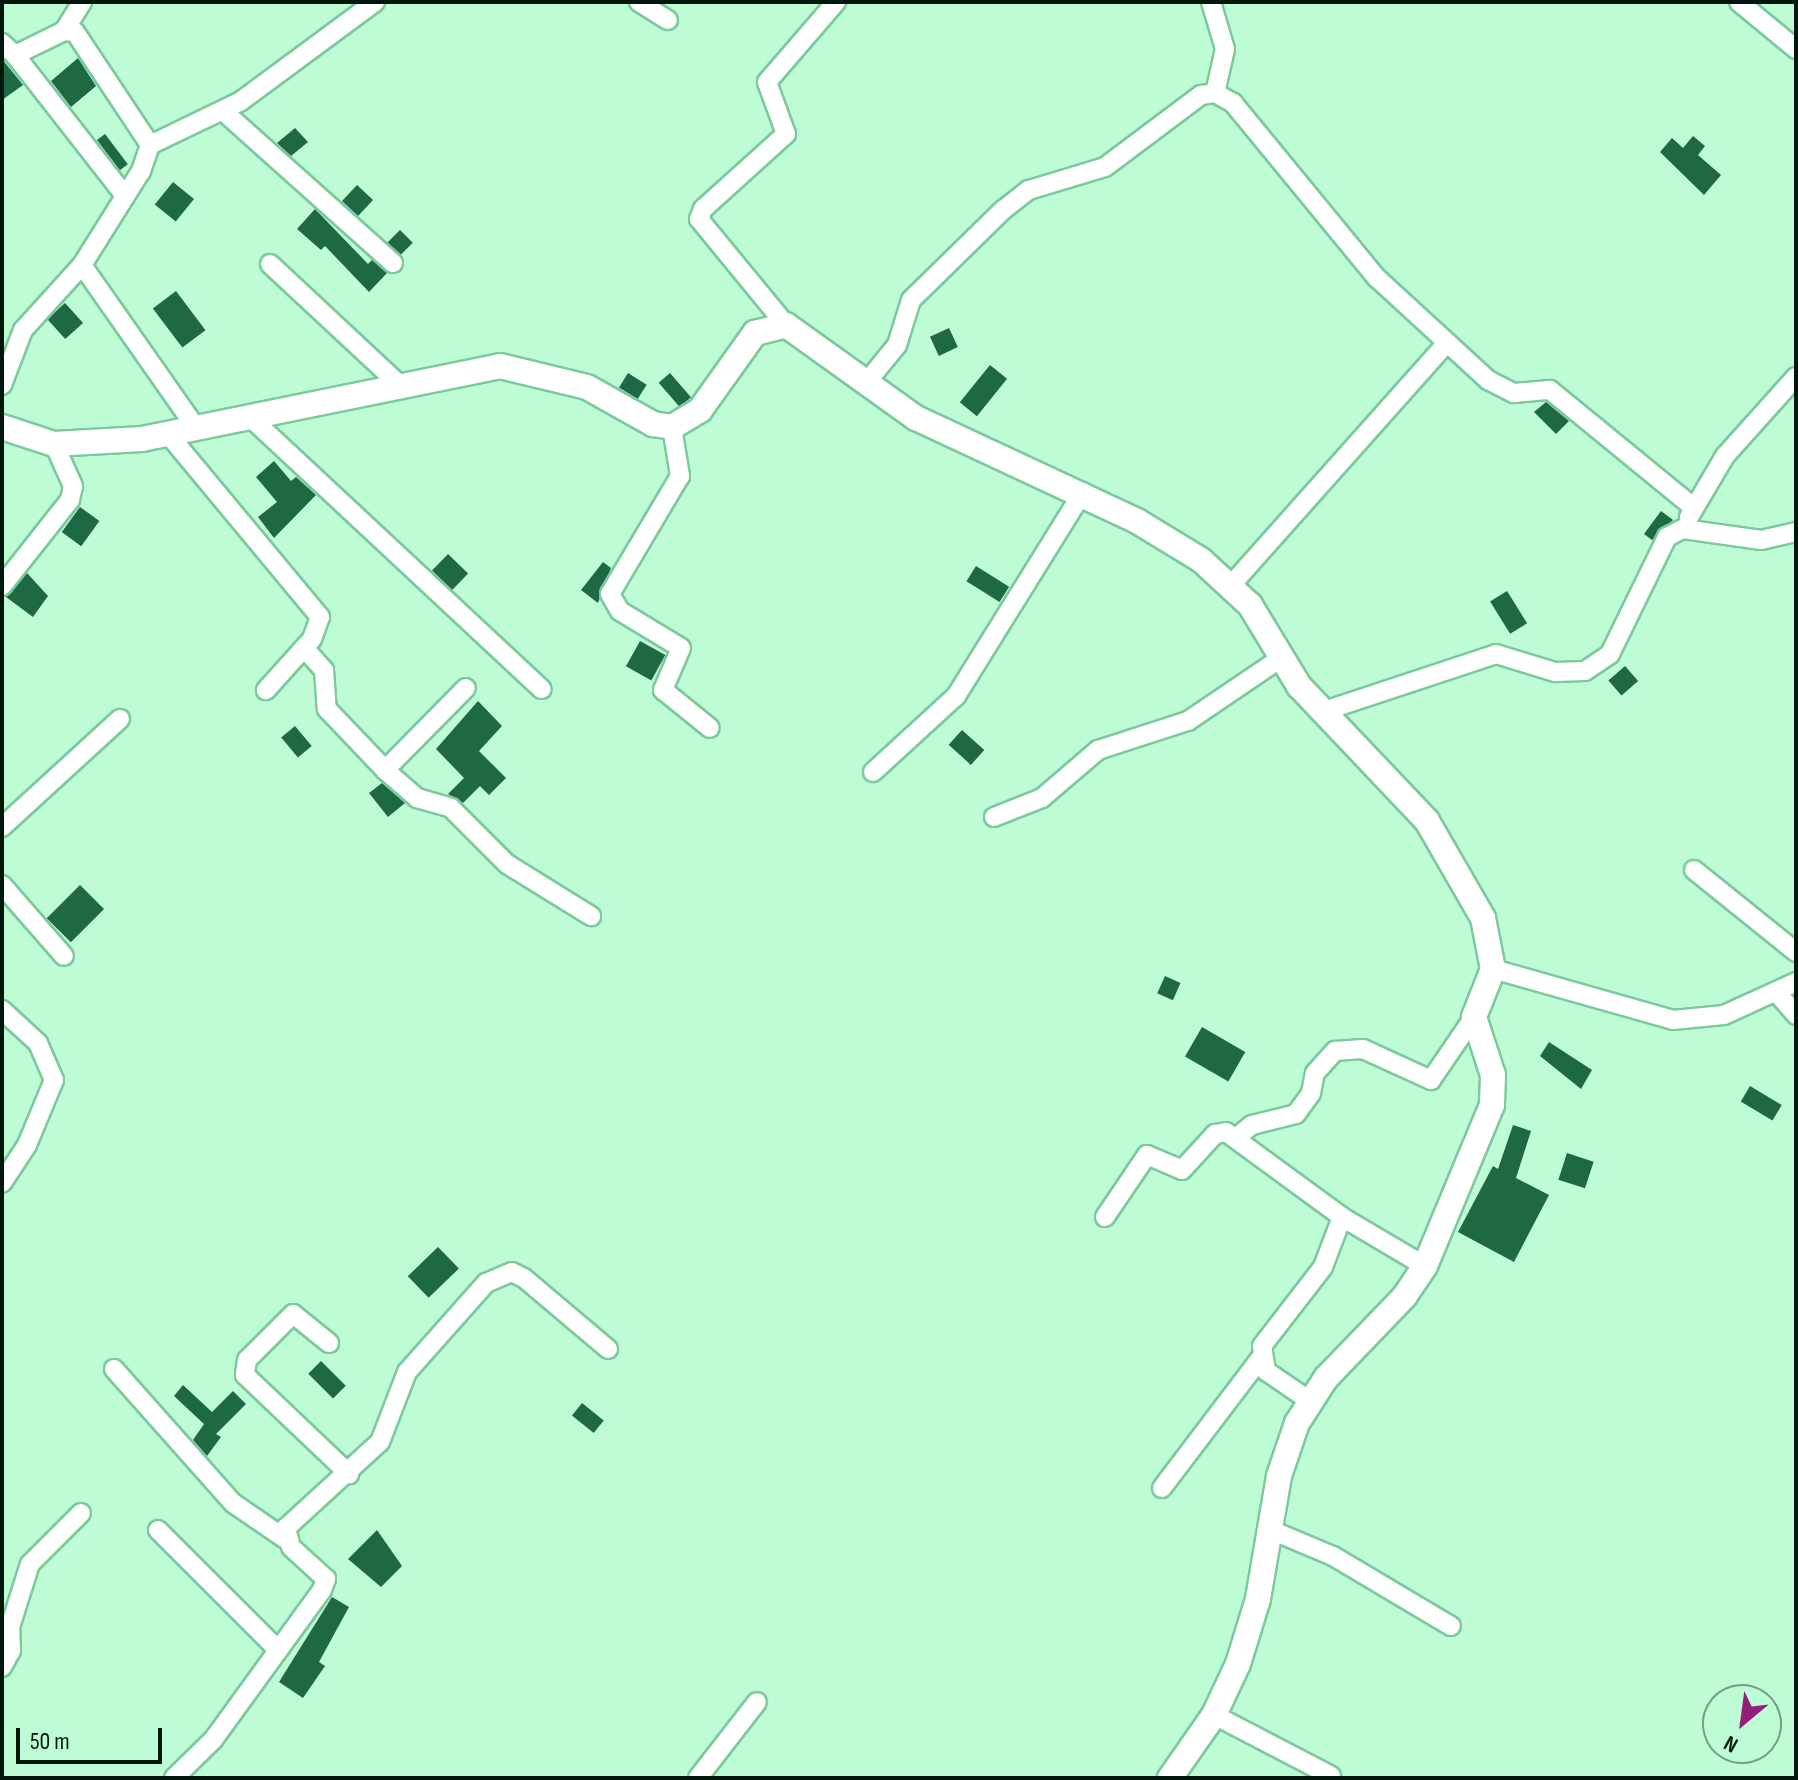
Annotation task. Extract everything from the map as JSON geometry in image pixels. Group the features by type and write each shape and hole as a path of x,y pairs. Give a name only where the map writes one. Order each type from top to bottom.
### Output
{"street":[{"path":"2,385 23,330 82,265 125,196 150,145 223,111 375,2"},
{"path":"639,2 668,20"},
{"path":"836,2 767,82 786,134 703,209 699,219 786,325 866,383 971,446 1083,492 1232,584 1321,712 1427,821 1483,918 1493,969 1474,1017 1431,1080 1363,1049 1335,1051 1315,1073 1306,1104 1296,1114 1252,1125 1237,1137"},
{"path":"1211,2 1225,49 1215,93"},
{"path":"1739,2 1796,49"},
{"path":"64,31 76,5"},
{"path":"125,196 8,49 64,31 84,40 150,145"},
{"path":"866,383 897,345 911,300 1003,210 1029,190 1105,167 1201,95 1215,93 1233,103 1377,278 1501,390 1550,390 1694,508"},
{"path":"223,111 393,263"},
{"path":"270,264 403,388"},
{"path":"82,265 197,429"},
{"path":"672,427 700,410 755,333 786,325"},
{"path":"1232,584 1447,343"},
{"path":"2,427 54,444 168,434 403,388 469,369 541,371 672,427"},
{"path":"1321,712 1496,654 1568,674 1598,666 1610,654 1658,549 1683,529 1725,456 1796,377"},
{"path":"252,419 542,689"},
{"path":"672,427 680,476 610,594 620,611 681,648 663,690 710,728"},
{"path":"168,434 311,601 318,628 266,690"},
{"path":"2,586 70,500 73,486 54,444"},
{"path":"873,772 956,696 1083,492"},
{"path":"1683,529 1761,540 1796,532"},
{"path":"304,648 324,670 327,709 385,770 417,798 451,808 507,864 591,916"},
{"path":"994,817 1042,798 1098,750 1188,721 1281,658"},
{"path":"385,770 466,688"},
{"path":"2,827 120,719"},
{"path":"1694,870 1796,952"},
{"path":"2,885 64,956"},
{"path":"1493,969 1673,1020 1724,1015 1778,994 1796,982"},
{"path":"1778,994 1796,1015"},
{"path":"2,1010 38,1043 54,1080 27,1145 2,1183"},
{"path":"1170,1778 1214,1715 1238,1664 1271,1530 1286,1448 1310,1401 1425,1266 1492,1105 1493,1075 1474,1017"},
{"path":"1105,1217 1147,1155 1182,1170 1215,1134 1237,1137 1342,1217 1425,1266"},
{"path":"1162,1488 1260,1359 1262,1346 1335,1248 1342,1217"},
{"path":"284,1538 296,1517 349,1474 388,1431 417,1358 498,1275 524,1278 608,1349"},
{"path":"329,1343 293,1314 247,1360 245,1375 349,1474"},
{"path":"1260,1359 1266,1371 1310,1401"},
{"path":"114,1369 233,1503 284,1538 326,1579 213,1740 174,1778"},
{"path":"2,1667 11,1651 10,1627 30,1564 81,1513"},
{"path":"158,1530 278,1650"},
{"path":"1271,1530 1333,1556 1451,1626"},
{"path":"698,1778 757,1702"},
{"path":"1214,1715 1331,1776"}],"building":[{"path":"78,58 96,86 71,107 51,81"},
{"path":"2,59 23,85 2,100"},
{"path":"295,128 308,142 291,156 277,143"},
{"path":"105,134 128,164 120,170 97,140"},
{"path":"1693,136 1705,146 1698,155 1721,175 1704,195 1660,152 1672,138 1683,148"},
{"path":"173,182 194,199 176,222 155,205"},
{"path":"357,185 373,200 358,216 342,201"},
{"path":"315,209 368,264 372,260 387,273 369,292 325,246 321,250 297,229"},
{"path":"400,230 413,243 400,255 387,243"},
{"path":"176,291 205,330 182,348 153,308"},
{"path":"65,303 83,323 65,339 47,319"},
{"path":"949,328 958,347 939,356 930,337"},
{"path":"990,365 1007,379 977,416 960,402"},
{"path":"628,373 647,385 638,399 619,387"},
{"path":"670,373 691,397 680,407 659,383"},
{"path":"1546,402 1569,421 1556,434 1534,412"},
{"path":"274,461 291,481 296,477 316,495 274,538 258,517 277,502 256,477"},
{"path":"80,507 99,521 81,546 62,532"},
{"path":"1661,511 1673,520 1652,540 1644,534"},
{"path":"448,554 468,573 452,590 432,571"},
{"path":"603,562 611,568 598,603 581,590"},
{"path":"976,566 1009,587 1000,602 966,581"},
{"path":"27,573 48,596 33,617 6,597"},
{"path":"1507,591 1527,623 1510,634 1490,602"},
{"path":"640,641 665,655 651,680 626,666"},
{"path":"1625,666 1638,681 1622,696 1608,680"},
{"path":"478,701 502,726 479,751 506,778 489,795 480,786 463,803 448,794 464,778 436,749"},
{"path":"295,726 312,746 298,757 281,738"},
{"path":"962,730 984,750 971,765 949,745"},
{"path":"382,783 405,803 388,817 369,793"},
{"path":"80,885 104,909 71,942 47,918"},
{"path":"1165,976 1181,983 1173,1000 1157,993"},
{"path":"1202,1027 1245,1052 1228,1081 1185,1056"},
{"path":"1549,1042 1592,1070 1581,1089 1540,1056"},
{"path":"1750,1086 1782,1105 1772,1120 1741,1101"},
{"path":"1513,1125 1531,1131 1516,1178 1549,1195 1514,1262 1458,1232 1493,1166 1498,1169"},
{"path":"1567,1153 1594,1162 1585,1188 1558,1180"},
{"path":"438,1247 459,1269 429,1298 408,1276"},
{"path":"321,1361 346,1386 333,1398 308,1374"},
{"path":"183,1385 212,1412 233,1391 246,1404 216,1434 221,1437 207,1456 193,1440 204,1424 174,1396"},
{"path":"582,1403 604,1421 594,1433 572,1415"},
{"path":"377,1530 402,1566 381,1587 348,1559"},
{"path":"332,1597 349,1607 319,1662 325,1666 303,1698 279,1682"}]}
